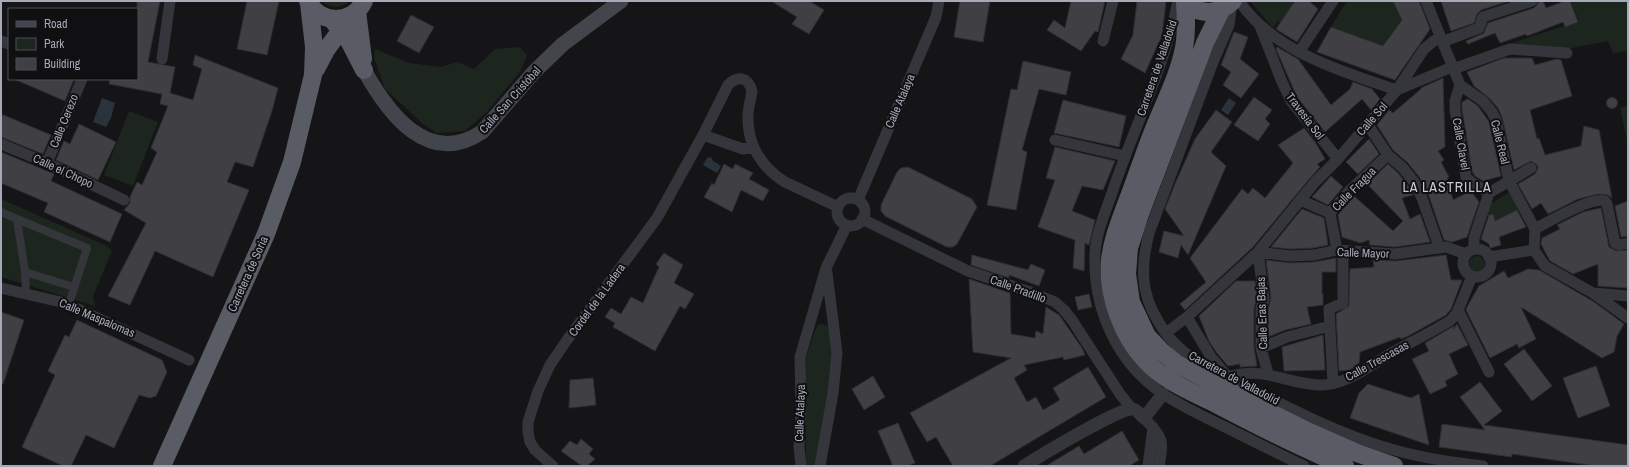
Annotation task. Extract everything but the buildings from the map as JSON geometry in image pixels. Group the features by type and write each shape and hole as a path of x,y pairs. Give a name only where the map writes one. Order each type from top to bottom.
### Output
{"highway":[{"path":"1182,1 1202,12 1211,12 1231,4"},
{"name":"Carretera de Valladolid","path":"1182,1 1186,30 1180,63 1115,235 1110,260 1112,291 1125,332 1146,361 1170,380 1265,429 1345,466"},
{"path":"308,2 318,14 336,24"},
{"name":"Carretera de Soria","path":"162,466 276,210 292,162 313,75 314,47 308,2"},
{"name":"Carretera de Valladolid","path":"1231,4 1202,51 1140,214 1129,248 1127,274 1131,302 1147,336 1161,351 1177,364 1307,431 1356,453 1394,466"},
{"name":"Calle San Cristóbal","path":"358,9 364,70"},
{"name":"Carretera de Soria","path":"313,75 326,50 336,24 358,9"},
{"name":"Calle San Cristóbal","path":"336,24 347,37 364,70"}],"main road":[{"name":"Calle San Cristóbal","path":"364,70 382,101 409,129 431,142 444,144 457,143 472,139 490,125 534,72 563,44 621,1"}],"street":[{"path":"162,59 170,1"},
{"name":"Calle Atalaya","path":"858,200 936,17 939,1"},
{"path":"1103,41 1113,1"},
{"name":"Carretera de Valladolid","path":"1182,1 1174,18 1165,50 1098,233 1095,254 1098,292 1102,311 1116,345 1132,367 1163,394 1203,417 1304,466"},
{"path":"1299,52 1333,1"},
{"name":"Calle Real","path":"1426,1 1460,85 1483,102 1492,112 1499,128 1510,181 1535,229"},
{"name":"Calle Sol","path":"1166,333 1187,317 1258,252 1315,182 1368,125 1397,90 1424,49 1441,39 1479,28 1483,17 1532,1"},
{"path":"1231,4 1252,19 1271,39 1353,75 1397,90 1453,68 1510,49 1567,53"},
{"name":"Carretera de Valladolid","path":"1231,4 1228,25 1170,175 1149,234 1144,257 1143,281 1146,295 1158,321 1166,333 1182,350 1198,362 1308,417 1344,433 1381,446 1424,457 1483,466"},
{"name":"Travesía Sol","path":"1271,39 1282,82 1291,101 1338,158"},
{"name":"Cordel de la Ladera","path":"553,466 535,450 530,442 528,432 528,422 538,391 550,365 657,218 703,135 728,85 733,80 741,78 748,82 752,91 748,115 749,130 753,147 761,162 777,177 838,207"},
{"name":"Calle Cerezo","path":"47,163 82,80"},
{"name":"Calle Clavel","path":"1460,85 1455,101 1455,110 1464,171 1471,182 1489,192"},
{"path":"1368,125 1388,155 1403,168 1414,182 1422,198 1439,247"},
{"path":"703,135 744,150 753,147"},
{"path":"1055,140 1125,156"},
{"name":"Calle el Chopo","path":"1,144 47,163 124,200"},
{"name":"Calle Fragua","path":"1330,326 1329,309 1343,303 1340,250 1330,213 1353,188 1388,155"},
{"path":"1470,252 1483,250 1491,261 1489,270 1482,276 1472,276 1465,271 1463,262 1470,252 1489,192 1530,168"},
{"path":"846,199 858,200 864,206 865,211 862,219 856,225 847,225 840,220 838,216 838,207 846,199"},
{"path":"1300,200 1330,213"},
{"path":"1628,243 1618,245 1615,243 1607,204 1602,200 1591,201 1535,229 1534,250 1545,266 1593,293 1628,318"},
{"path":"1,212 86,248 69,304"},
{"path":"17,219 26,272 26,293"},
{"name":"Calle Pradillo","path":"862,219 968,271 1055,302 1072,320 1120,394 1132,409"},
{"name":"Calle Atalaya","path":"801,466 799,447 801,411 800,357 826,268 847,225"},
{"name":"Calle Mayor","path":"1258,252 1290,256 1314,255 1340,250 1395,254 1446,247 1470,252"},
{"path":"1489,257 1534,250"},
{"name":"Calle Eras Bajas","path":"1258,252 1264,299 1261,308 1261,348 1268,374"},
{"name":"Calle Atalaya","path":"820,466 833,393 837,353 826,268"},
{"path":"26,272 74,287"},
{"name":"Calle Trescasas","path":"1228,377 1242,373 1268,374 1319,386 1333,383 1360,373 1396,350 1445,323 1454,316 1472,276"},
{"name":"Calle Maspalomas","path":"1,288 69,304 189,360"},
{"path":"1593,293 1628,296"},
{"path":"1458,310 1488,372"},
{"path":"1187,317 1211,357 1228,377"},
{"path":"1261,348 1287,337 1330,326 1333,383"},
{"path":"1148,466 1149,423 1163,394"},
{"path":"1024,466 1098,423 1132,409 1149,423 1159,434 1162,441 1159,466"}],"green space":[{"path":"322,1 349,1 343,6 332,7"},
{"path":"1250,1 1295,1 1281,22 1278,21 1273,28"},
{"path":"1347,1 1393,1 1402,19 1383,46 1331,27"},
{"path":"1571,1 1628,1 1628,51 1613,53 1608,41 1556,51 1506,45 1579,21"},
{"path":"519,47 527,55 520,72 486,113 465,131 437,133 423,124 385,89 374,58 375,49 409,63 441,67 457,62 474,69 495,49"},
{"path":"1628,105 1628,145 1620,108"},
{"path":"129,111 158,122 133,186 104,175"},
{"path":"1510,192 1518,210 1495,221 1492,214 1482,218 1486,206"},
{"path":"1,199 107,246 112,251 93,296 95,306 1,277"},
{"path":"1477,256 1483,258 1485,264 1483,270 1477,272 1471,270 1469,264 1471,258"},
{"path":"823,324 828,326 833,355 818,466 806,466 806,357 815,330 818,325"}],"shaded area":[{"path":"102,98 115,103 111,118 106,127 93,122"},
{"path":"1229,98 1236,103 1228,115 1221,110"},
{"path":"711,157 713,161 721,166 717,173 703,165 707,158"}],"district":[{"name":"LA LASTRILLA","path":"1447,187"}]}
